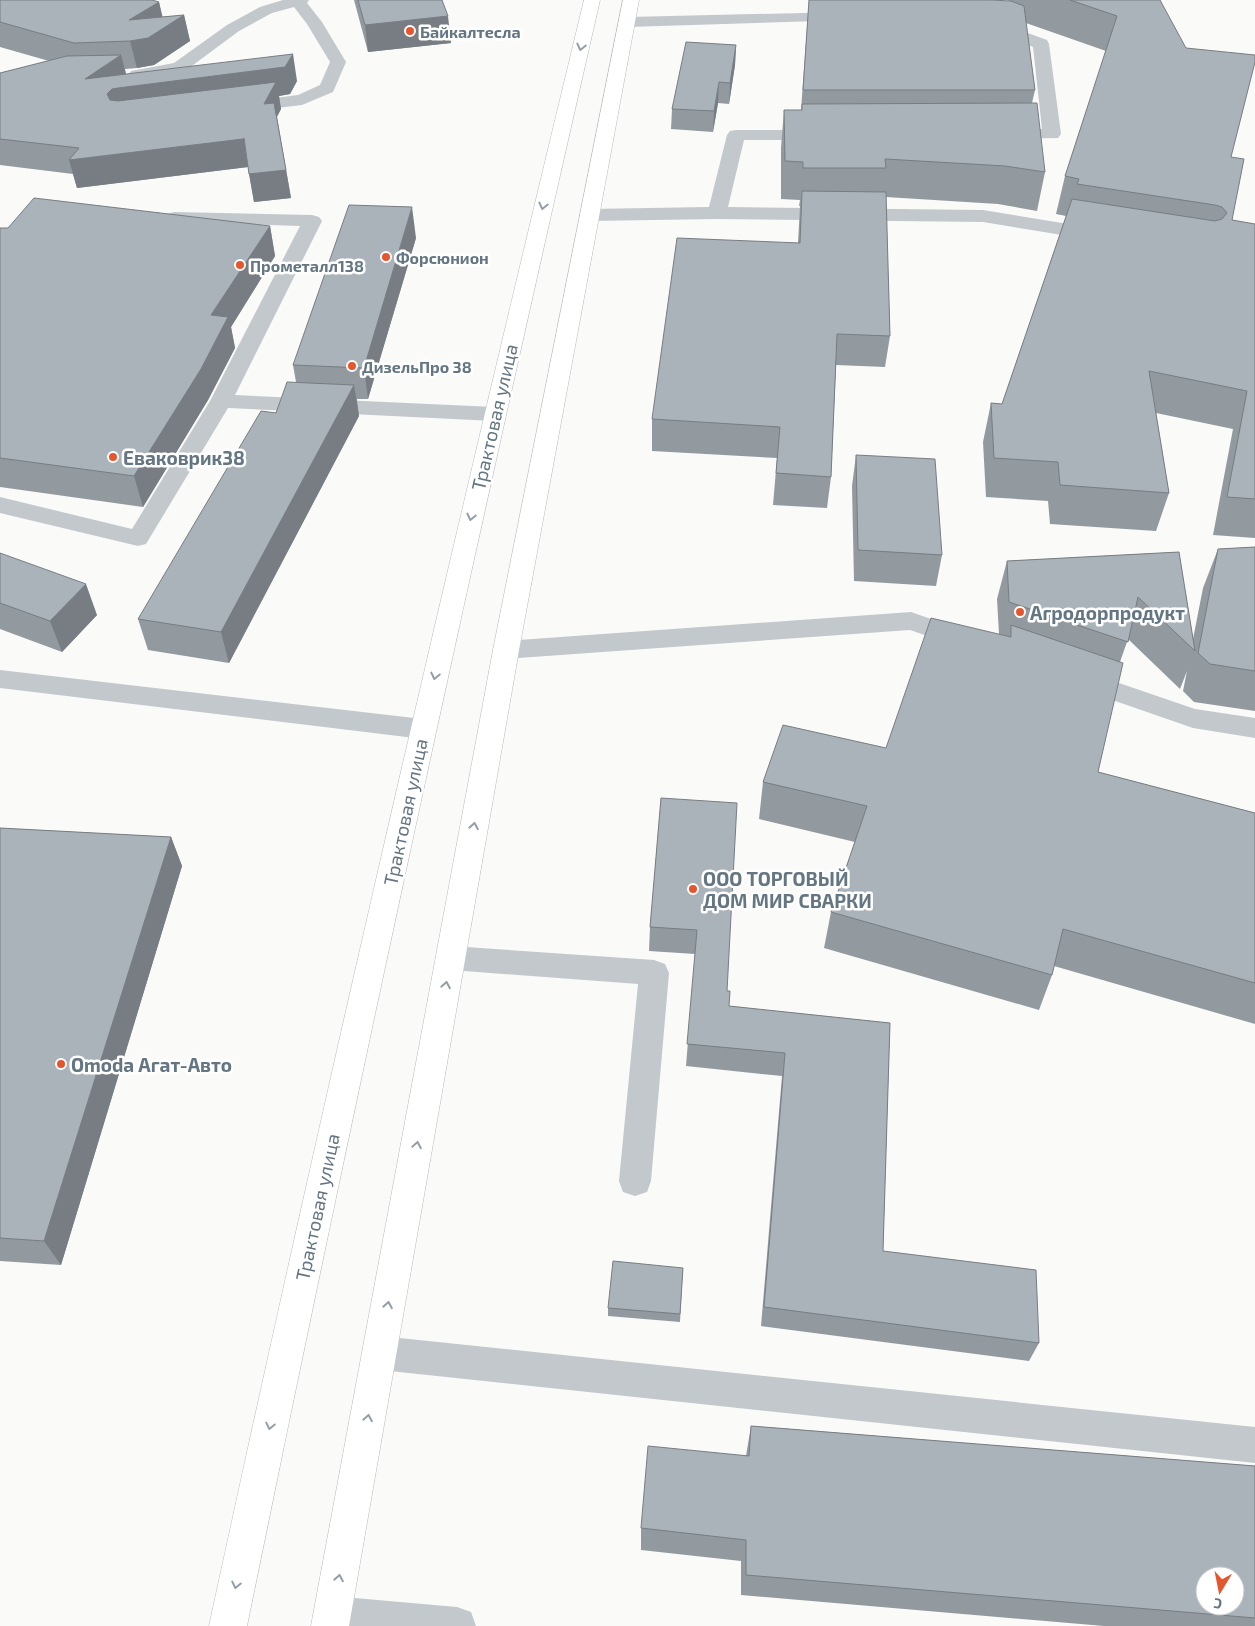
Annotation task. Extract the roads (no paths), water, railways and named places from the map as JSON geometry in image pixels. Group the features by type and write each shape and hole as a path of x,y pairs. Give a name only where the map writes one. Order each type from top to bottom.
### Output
{"main road":[{"name":"Трактовая улица","path":"228,1626 280,1378 423,729 494,414 592,0"},
{"path":"331,1620 506,650 630,11"}],"lane":[{"path":"118,76 137,75 179,67 234,28 266,10 299,0 338,62 327,88 302,100 224,109"},
{"path":"630,11 857,17"},
{"path":"976,18 1040,44 1052,134 983,134"},
{"path":"717,213 736,135 835,135"},
{"path":"590,215 717,213 983,216 1117,238"},
{"path":"0,505 138,538 221,402 312,221 156,218"},
{"path":"221,402 494,414"},
{"path":"506,650 911,621 987,647"},
{"path":"1062,673 1193,718 1255,728"},
{"path":"0,679 423,729"},
{"path":"451,958 654,973 635,1181"},
{"path":"380,1353 1255,1445"},
{"path":"331,1620 458,1626"}],"place":[{"name":"Байкалтесла","path":"410,31"},
{"name":"Форсюнион","path":"386,257"},
{"name":"Прометалл138","path":"240,265"},
{"name":"ДизельПро 38","path":"352,366"},
{"name":"Еваковрик38","path":"113,457"},
{"name":"Агродорпродукт","path":"1020,612"},
{"name":"ООО ТОРГОВЫЙ ДОМ МИР СВАРКИ","path":"693,889"},
{"name":"Omoda Агат-Авто","path":"61,1064"}]}
